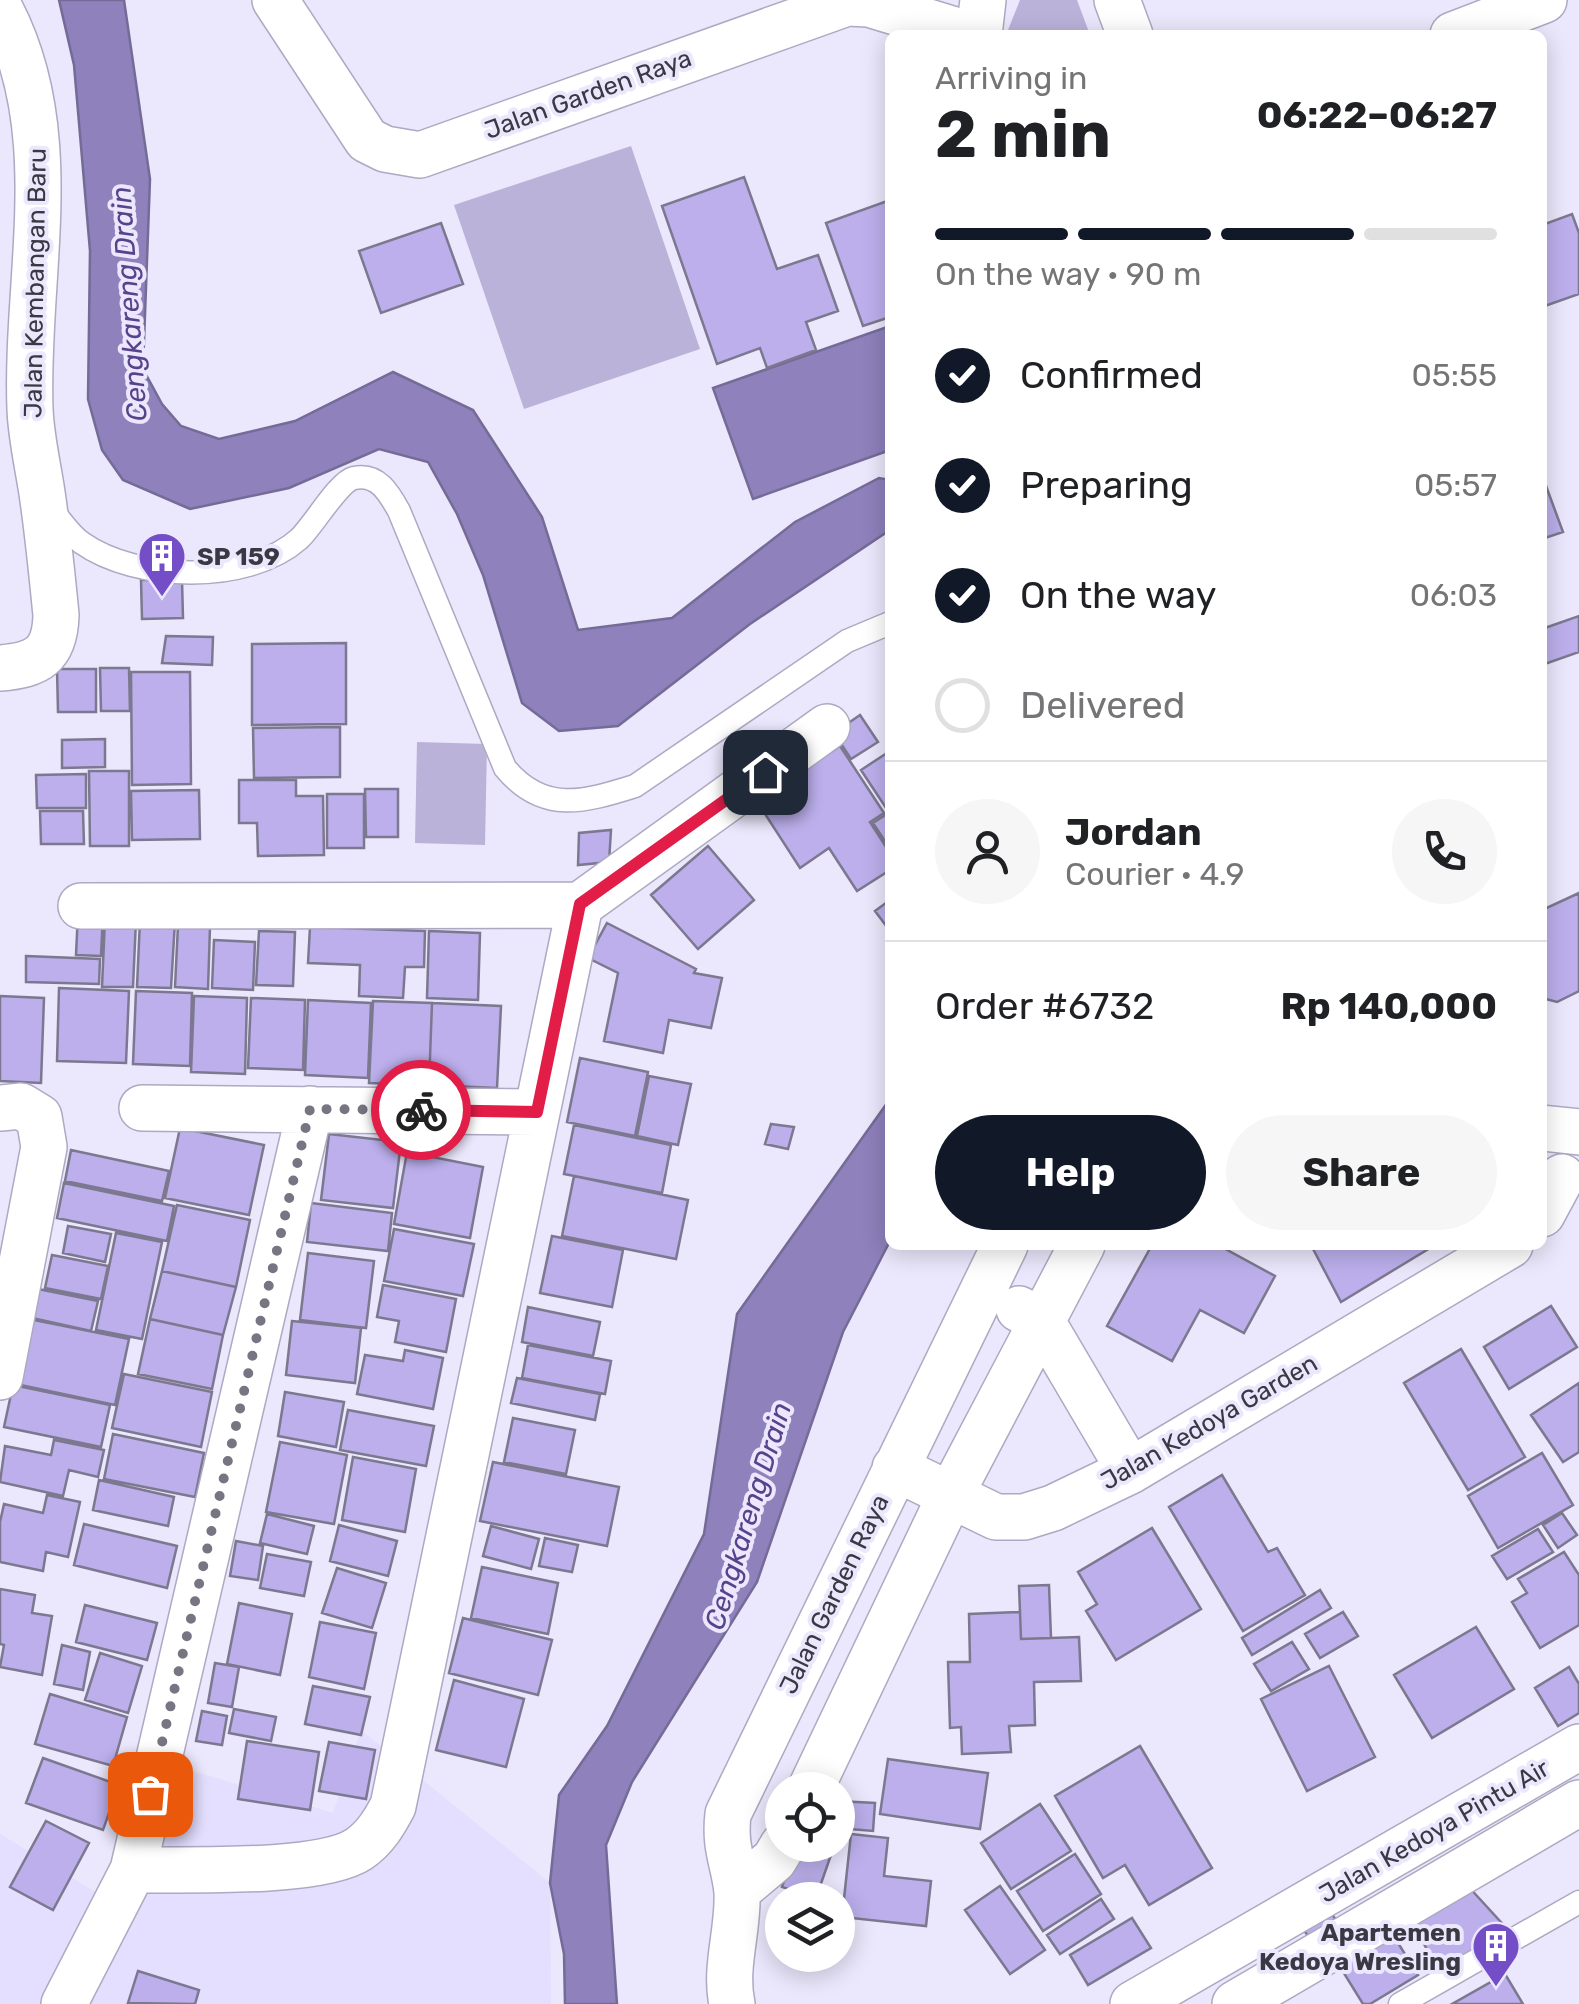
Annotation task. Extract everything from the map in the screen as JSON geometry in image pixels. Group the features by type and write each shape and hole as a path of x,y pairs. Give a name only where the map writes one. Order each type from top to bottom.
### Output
{"street":[{"name":"Jalan Garden Raya","path":"275,0 367,140 385,149 420,155 848,3 869,4 954,30"},
{"path":"980,30 983,0"},
{"path":"1117,0 1128,30"},
{"path":"1466,30 1544,0"},
{"name":"Jalan Kembangan Baru","path":"0,9 24,75 19,139 38,224 15,411 43,500 56,615 56,638 45,654 12,667"},
{"path":"82,906 580,904 827,727"},
{"path":"132,1870 292,1866 338,1859 358,1850 384,1823 393,1806 580,904"},
{"path":"0,1108 21,1106 39,1118 44,1146 0,1377"},
{"path":"142,1108 537,1112"},
{"path":"64,2004 132,1870 310,1109"},
{"path":"1547,1129 1579,1132"},
{"name":"Jalan Garden Raya","path":"737,1891 725,1840 728,1814 1003,1250"},
{"path":"819,1772 950,1496 1079,1250"},
{"name":"Jalan Kedoya Garden","path":"895,1468 996,1517 1024,1517 1053,1508 1130,1472 1502,1250"},
{"path":"982,1290 1041,1320 1130,1472"},
{"name":"Jalan Kedoya Pintu Air","path":"1133,2004 1569,1788"},
{"name":"Jalan Kedoya Pintu Air","path":"1236,2004 1569,1788"},
{"path":"732,2004 730,1975 737,1891 772,1862"}],"lane":[{"path":"43,500 80,542 120,562 167,571 213,573 256,564 296,542 347,481 372,478 382,485 399,511 505,768 520,787 544,797 572,801 635,786 847,641 885,625"},
{"path":"1400,2004 1579,1902"}],"shaded area":[{"path":"1020,0 1077,0 1088,30 1008,30"},
{"path":"631,146 700,349 524,409 454,205"},
{"path":"417,742 487,744 485,845 415,843"},
{"path":"361,1730 550,1883 551,2004 0,2004 0,1834 107,1899 173,1765 333,1813"}],"water":[{"name":"Cengkareng Drain","path":"59,0 124,0 150,179 143,369 162,404 181,426 219,439 295,421 393,372 473,410 542,517 578,630 672,618 795,522 879,478 885,479 885,533 750,624 618,726 559,731 522,703 483,575 457,514 428,462 379,449 289,488 190,509 123,480 102,450 88,399 90,251 74,65"},
{"path":"885,328 885,452 753,499 713,388"},
{"name":"Cengkareng Drain","path":"885,1106 885,1250 843,1332 757,1582 632,1782 606,1845 617,2004 565,2004 564,1954 550,1883 559,1795 607,1726 704,1534 737,1314"}],"building":[{"path":"744,177 777,269 818,255 838,311 806,322 816,350 767,368 760,348 717,364 662,206"},
{"path":"885,202 885,319 863,326 826,223"},
{"path":"1572,214 1579,233 1579,294 1547,305 1547,223"},
{"path":"441,223 463,284 381,313 359,251"},
{"path":"1547,489 1563,532 1547,537"},
{"name":"SP 159","path":"141,580 182,580 183,618 142,619"},
{"path":"1579,616 1579,652 1547,663 1547,627"},
{"path":"166,636 213,637 212,665 162,663"},
{"path":"346,643 346,724 252,725 252,644"},
{"path":"100,668 129,668 130,711 101,711"},
{"path":"57,669 96,669 96,712 58,712"},
{"path":"131,672 190,672 191,784 132,785"},
{"path":"860,715 878,742 851,759 834,733"},
{"path":"340,727 340,777 254,778 253,728"},
{"path":"105,739 105,767 62,768 62,740"},
{"path":"840,746 884,813 870,822 885,845 885,873 857,891 829,848 800,868 756,800"},
{"path":"885,754 885,806 861,770"},
{"path":"89,771 129,771 129,846 90,846"},
{"path":"86,774 86,808 37,808 36,775"},
{"path":"239,780 296,780 296,796 323,796 324,855 258,856 257,823 239,823"},
{"path":"365,789 398,789 398,837 366,837"},
{"path":"199,790 200,839 132,840 131,791"},
{"path":"327,794 364,794 364,848 327,848"},
{"path":"40,811 83,811 84,844 41,844"},
{"path":"885,815 885,841 873,823"},
{"path":"611,830 609,862 578,865 579,833"},
{"path":"708,846 754,900 698,949 651,895"},
{"path":"1579,893 1579,991 1557,1002 1547,999 1547,908"},
{"path":"885,904 885,924 875,911"},
{"path":"78,912 103,914 101,956 76,955"},
{"path":"105,919 136,920 133,987 102,987"},
{"path":"140,920 175,921 171,988 137,987"},
{"path":"607,923 696,969 694,973 722,978 711,1028 669,1020 663,1053 604,1041 618,973 588,958"},
{"path":"178,925 210,927 208,989 175,987"},
{"path":"310,927 425,931 424,967 405,967 403,998 359,996 360,965 308,963"},
{"path":"259,931 295,932 293,986 256,985"},
{"path":"429,931 480,933 478,1000 427,998"},
{"path":"214,940 255,942 253,990 212,988"},
{"path":"26,956 100,959 99,984 26,982"},
{"path":"59,988 129,991 126,1063 57,1061"},
{"path":"136,991 192,993 190,1066 133,1064"},
{"path":"0,996 44,998 41,1083 0,1081"},
{"path":"194,996 247,998 245,1074 191,1072"},
{"path":"251,998 305,1000 303,1070 248,1068"},
{"path":"308,1000 371,1003 368,1078 305,1075"},
{"path":"373,1001 432,1003 429,1085 369,1083"},
{"path":"432,1003 501,1006 497,1088 429,1085"},
{"path":"580,1058 648,1072 635,1136 567,1122"},
{"path":"649,1076 691,1084 678,1145 637,1136"},
{"path":"771,1124 794,1127 788,1149 765,1144"},
{"path":"574,1125 671,1145 662,1193 564,1174"},
{"path":"180,1128 264,1145 249,1215 165,1198"},
{"path":"329,1134 401,1142 393,1208 321,1200"},
{"path":"71,1150 169,1171 162,1201 65,1181"},
{"path":"407,1152 483,1167 470,1238 394,1224"},
{"path":"574,1176 688,1200 676,1259 562,1236"},
{"path":"64,1183 174,1206 167,1241 57,1218"},
{"path":"311,1203 392,1213 388,1251 307,1242"},
{"path":"177,1205 250,1220 236,1287 162,1271"},
{"path":"68,1226 111,1234 105,1262 63,1253"},
{"path":"394,1229 474,1244 463,1296 384,1281"},
{"path":"116,1233 162,1242 142,1339 96,1330"},
{"path":"552,1236 623,1250 612,1307 540,1293"},
{"path":"1149,1250 1227,1250 1275,1276 1244,1333 1200,1310 1172,1361 1107,1326"},
{"path":"1314,1250 1427,1250 1341,1302"},
{"path":"308,1253 374,1261 366,1328 300,1320"},
{"path":"52,1255 108,1266 101,1299 45,1288"},
{"path":"162,1271 236,1287 223,1335 150,1319"},
{"path":"383,1285 456,1299 446,1352 395,1342 399,1321 377,1317"},
{"path":"38,1289 98,1301 91,1331 32,1318"},
{"path":"1551,1306 1577,1347 1509,1389 1484,1347"},
{"path":"528,1307 600,1322 593,1356 522,1342"},
{"path":"24,1318 129,1339 115,1405 11,1383"},
{"path":"150,1319 223,1335 212,1389 138,1374"},
{"path":"292,1321 361,1328 355,1383 286,1375"},
{"path":"528,1345 611,1361 605,1394 522,1378"},
{"path":"1461,1349 1525,1457 1468,1490 1404,1383"},
{"path":"405,1350 443,1358 433,1409 357,1394 365,1355 403,1361"},
{"path":"124,1374 212,1392 201,1447 112,1428"},
{"path":"517,1378 600,1394 595,1420 511,1403"},
{"path":"1579,1383 1579,1452 1563,1462 1531,1415"},
{"path":"13,1385 110,1405 101,1447 4,1427"},
{"path":"285,1392 344,1402 336,1447 278,1436"},
{"path":"348,1410 434,1426 426,1466 340,1450"},
{"path":"513,1418 575,1430 566,1474 504,1462"},
{"path":"113,1434 204,1453 195,1497 104,1479"},
{"path":"54,1440 104,1450 98,1477 69,1470 63,1496 0,1482 5,1446 51,1455"},
{"path":"280,1442 347,1455 334,1524 266,1512"},
{"path":"1542,1453 1573,1505 1498,1548 1468,1496"},
{"path":"353,1457 416,1469 405,1532 342,1520"},
{"path":"493,1462 619,1487 607,1546 480,1521"},
{"path":"1222,1475 1268,1552 1277,1548 1305,1595 1243,1631 1169,1507"},
{"path":"99,1480 174,1497 168,1526 93,1510"},
{"path":"47,1495 80,1502 68,1557 46,1552 43,1571 0,1562 4,1504 43,1513"},
{"path":"1562,1513 1577,1535 1558,1548 1543,1525"},
{"path":"267,1514 314,1526 307,1554 260,1543"},
{"path":"84,1524 177,1546 167,1588 74,1565"},
{"path":"339,1525 397,1541 388,1576 330,1561"},
{"path":"491,1526 539,1539 531,1569 483,1556"},
{"path":"1152,1528 1201,1609 1116,1660 1086,1611 1097,1604 1078,1572"},
{"path":"1538,1529 1553,1552 1507,1579 1492,1556"},
{"path":"545,1538 578,1545 572,1572 539,1566"},
{"path":"236,1541 263,1546 258,1580 230,1576"},
{"path":"1564,1552 1579,1575 1579,1625 1540,1648 1512,1602 1527,1593 1518,1579"},
{"path":"267,1554 311,1562 304,1596 260,1588"},
{"path":"482,1567 558,1583 548,1634 471,1618"},
{"path":"337,1568 386,1583 372,1628 322,1613"},
{"path":"1049,1585 1051,1638 1021,1639 1019,1586"},
{"path":"0,1589 35,1595 32,1613 52,1616 42,1675 0,1667 4,1645 0,1644"},
{"path":"1320,1590 1331,1608 1252,1655 1242,1638"},
{"path":"239,1603 292,1614 280,1675 227,1664"},
{"path":"85,1605 157,1623 147,1660 76,1642"},
{"path":"1020,1612 1021,1639 1079,1637 1081,1681 1034,1682 1035,1725 1009,1726 1011,1752 962,1754 961,1727 950,1728 948,1662 970,1662 969,1614"},
{"path":"1343,1612 1358,1636 1320,1658 1305,1634"},
{"path":"463,1618 552,1640 538,1695 449,1673"},
{"path":"320,1622 376,1633 364,1689 309,1677"},
{"path":"1476,1627 1514,1689 1432,1738 1394,1675"},
{"path":"1292,1642 1309,1669 1271,1691 1254,1664"},
{"path":"62,1645 90,1652 83,1690 54,1684"},
{"path":"100,1653 142,1666 128,1713 85,1700"},
{"path":"215,1663 239,1667 232,1707 208,1703"},
{"path":"1329,1666 1375,1757 1307,1791 1261,1699"},
{"path":"1569,1667 1579,1684 1579,1713 1558,1726 1535,1688"},
{"path":"454,1680 524,1699 506,1767 436,1750"},
{"path":"313,1686 370,1697 361,1735 305,1724"},
{"path":"50,1694 127,1717 113,1766 35,1744"},
{"path":"234,1709 276,1717 271,1741 229,1733"},
{"path":"202,1711 227,1716 222,1745 196,1741"},
{"path":"247,1741 319,1752 310,1810 238,1799"},
{"path":"329,1742 375,1750 366,1799 319,1791"},
{"path":"1140,1746 1212,1868 1149,1905 1125,1865 1103,1878 1055,1796"},
{"path":"43,1758 119,1785 103,1830 26,1803"},
{"path":"888,1759 988,1773 980,1829 880,1814"},
{"path":"855,1802 875,1803 873,1831 855,1829"},
{"path":"1040,1804 1071,1851 1011,1889 981,1843"},
{"path":"46,1821 89,1843 53,1910 10,1887"},
{"path":"855,1834 888,1838 884,1876 931,1881 926,1926 855,1918 855,1882 846,1882 848,1862 855,1862"},
{"path":"1075,1854 1101,1894 1043,1931 1017,1891"},
{"path":"790,1862 829,1862 822,1882 784,1882"},
{"path":"1467,1885 1509,1931 1438,1970 1409,1916"},
{"path":"1000,1886 1045,1950 1010,1974 965,1910"},
{"path":"1101,1899 1114,1919 1060,1954 1047,1935"},
{"path":"1328,1909 1342,1928 1312,1941 1296,1920"},
{"path":"1132,1918 1151,1948 1088,1985 1070,1955"},
{"path":"1390,1930 1418,1975 1370,2004 1363,2004 1337,1962"},
{"path":"138,1971 199,1990 195,2004 128,2003"},
{"name":"Apartemen Kedoya Wresling","path":"1505,1974 1523,2004 1452,2004"}],"way so far":[{"path":"150,1794 310,1109 421,1110"}],"place":[{"name":"SP 159","path":"162,598"},
{"name":"Apartemen Kedoya Wresling","path":"1496,1988"}],"route":[{"path":"421,1110 537,1112 580,904 765,772"}]}
